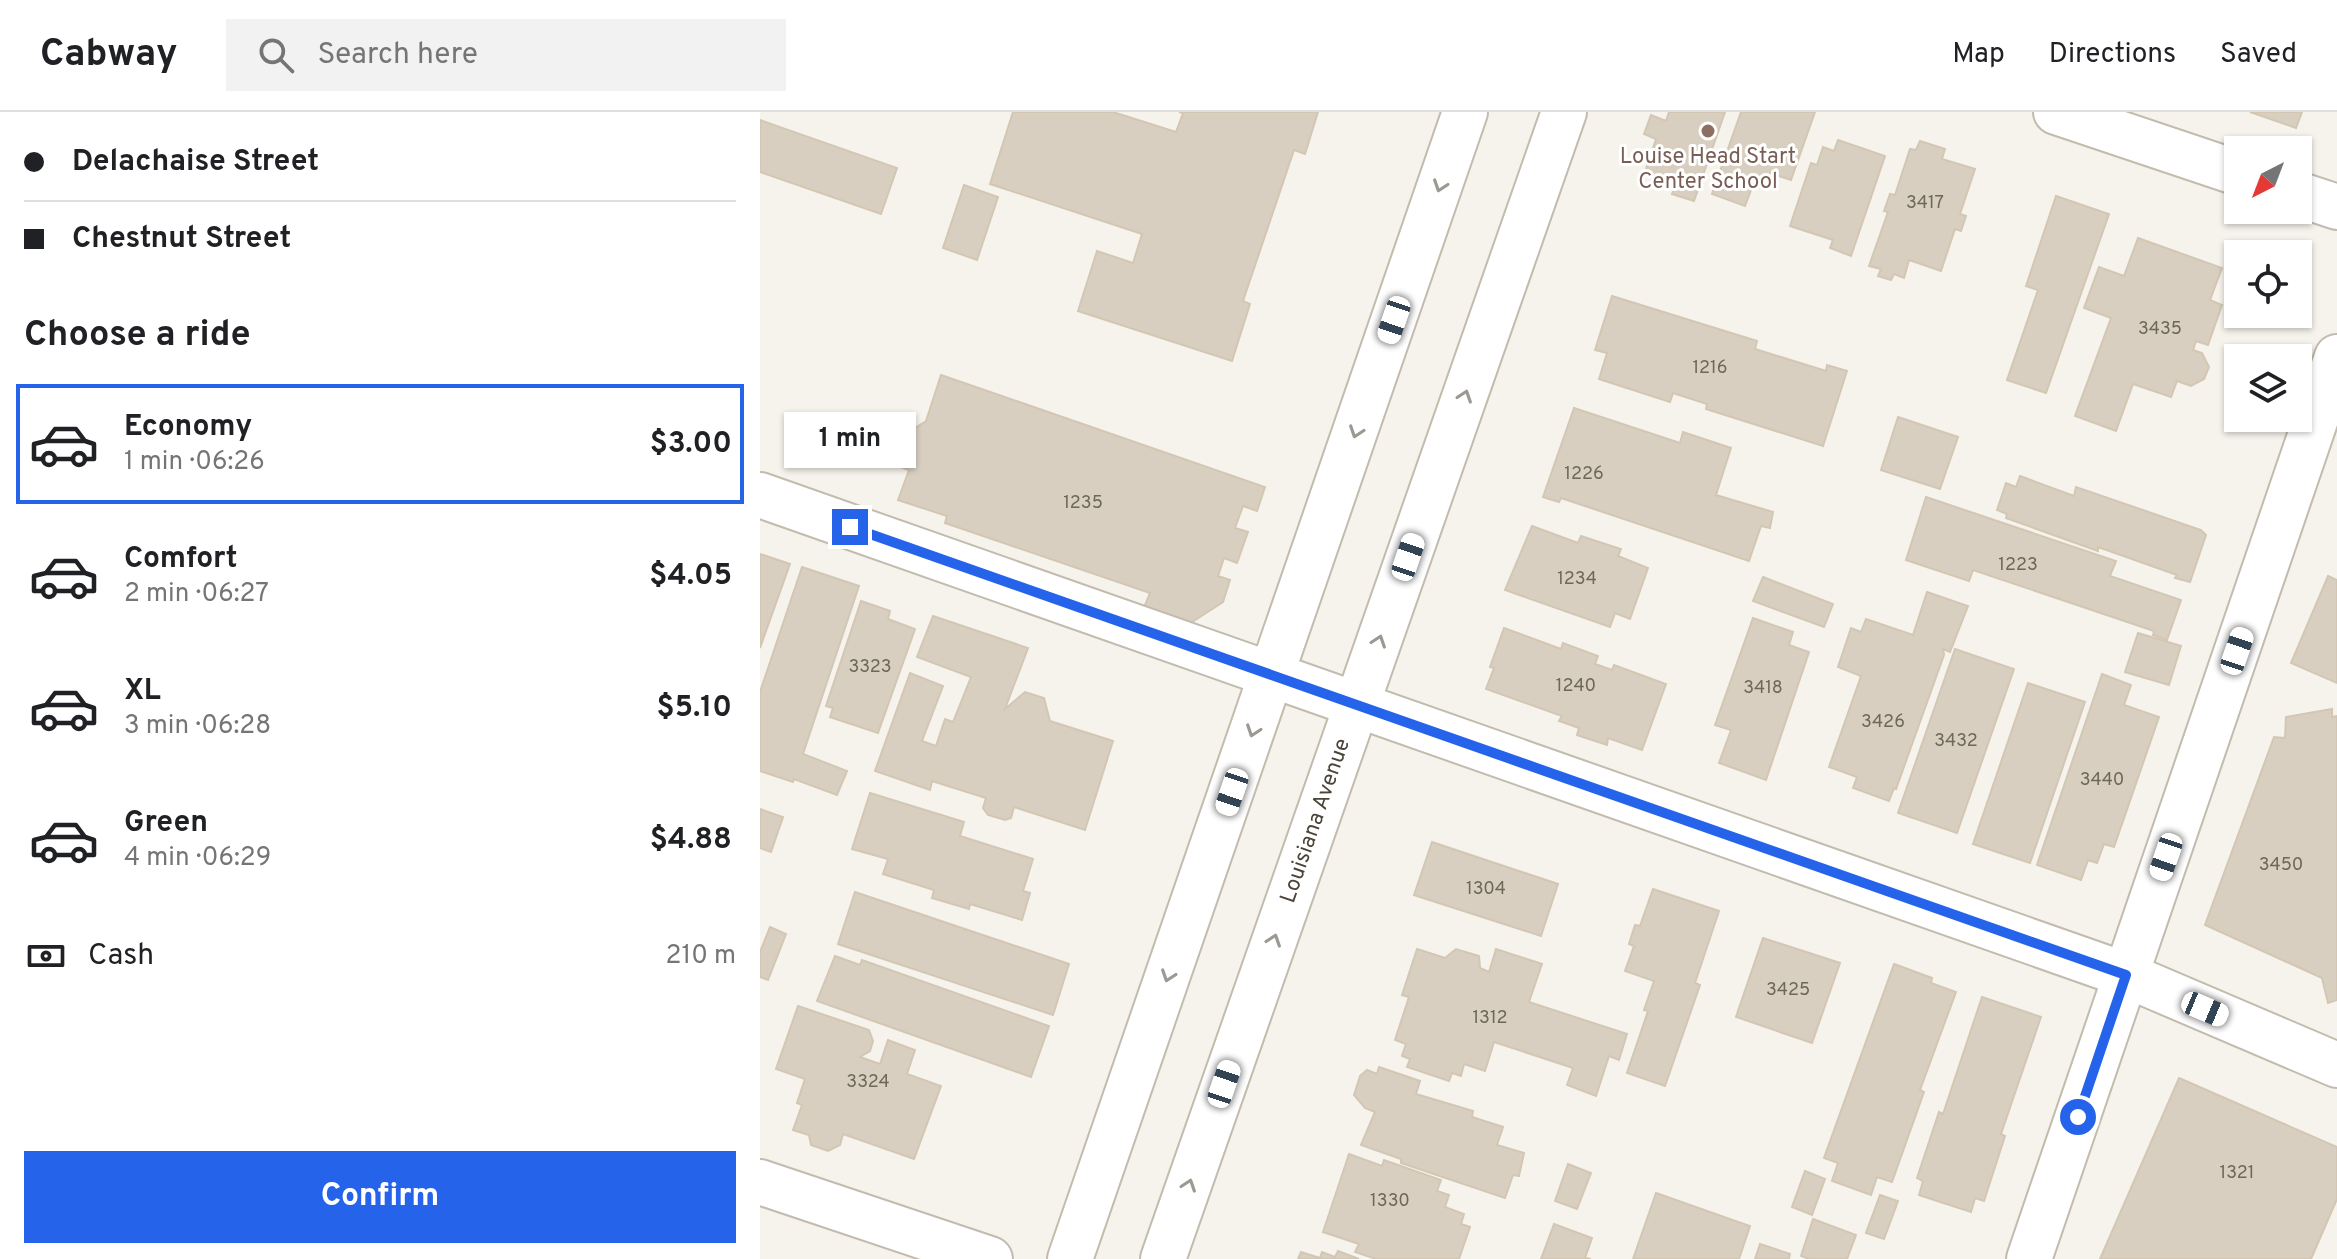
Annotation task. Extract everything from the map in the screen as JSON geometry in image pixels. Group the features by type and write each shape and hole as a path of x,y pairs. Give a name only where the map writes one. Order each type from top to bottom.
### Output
{"street":[{"path":"1070,1259 1465,112"},
{"name":"Louisiana Avenue","path":"1163,1259 1564,112"},
{"path":"2056,112 2224,168"},
{"path":"2312,199 2337,207"},
{"path":"2029,1259 2337,357"},
{"path":"760,495 2126,975 2337,1065"},
{"path":"760,1182 990,1259"}],"building":[{"path":"1013,112 1113,112 1176,132 1183,113 1179,112 1318,112 1305,154 1294,150 1243,301 1250,304 1232,361 1078,311 1097,251 1133,263 1142,234 990,184"},
{"path":"1669,112 1725,112 1694,201 1672,194 1675,186 1644,175 1656,139 1644,134 1651,115 1666,121"},
{"path":"1741,112 1815,112 1791,180 1770,173 1765,189 1753,185 1745,206 1712,194"},
{"path":"2250,112 2302,112 2296,128"},
{"path":"760,120 897,168 881,214 760,172"},
{"path":"1838,140 1885,156 1851,256 1830,248 1833,240 1790,226 1811,163 1817,165 1823,147 1834,151"},
{"path":"1920,141 1945,149 1942,159 1975,169 1960,214 1966,216 1961,231 1955,229 1941,271 1909,260 1904,278 1894,274 1891,280 1878,276 1881,269 1869,266 1888,212 1884,211 1890,194 1895,195 1910,149 1916,150"},
{"path":"964,185 998,197 977,260 943,248"},
{"path":"2056,196 2109,214 2046,393 2007,380 2038,290 2026,286"},
{"path":"2138,238 2222,268 2210,300 2222,305 2208,345 2196,341 2193,350 2202,353 2209,367 2204,379 2191,386 2177,381 2171,397 2133,384 2116,431 2075,416 2111,318 2084,308 2099,267 2124,276"},
{"path":"1612,296 1757,341 1755,349 1826,371 1827,365 1847,371 1823,446 1706,409 1707,404 1673,393 1670,402 1599,379 1607,353 1595,350"},
{"path":"941,375 1265,487 1257,511 1243,506 1235,528 1248,532 1237,563 1224,558 1218,576 1230,580 1223,602 1186,626 1143,610 1150,593 945,523 947,516 898,500 909,470 876,458 890,419 915,428 926,421"},
{"path":"1574,408 1680,443 1683,432 1731,448 1716,495 1773,512 1770,528 1761,526 1749,561 1561,498 1559,502 1543,497"},
{"path":"1898,417 1958,437 1940,489 1881,470"},
{"path":"2020,476 2074,496 2076,487 2201,530 2206,535 2190,582 2098,547 2098,551 2006,518 2007,514 1997,510 2006,483 2016,487"},
{"path":"1926,497 2116,561 2110,576 2181,600 2167,640 2153,635 2154,631 1973,570 1969,581 1906,560"},
{"path":"1532,526 1578,543 1581,536 1621,549 1618,556 1648,568 1630,619 1615,613 1610,627 1505,590"},
{"path":"760,554 790,564 760,648"},
{"path":"802,567 859,586 803,754 847,771 837,795 794,779 793,782 760,771 760,692"},
{"path":"2328,576 2337,580 2337,683 2291,663"},
{"path":"1763,577 1833,604 1824,627 1753,601"},
{"path":"1927,592 1968,606 1950,652 1943,649 1944,655 1889,801 1853,788 1857,777 1829,767 1861,676 1838,667 1851,628 1861,632 1866,619 1913,635"},
{"path":"861,601 890,611 888,619 915,629 878,733 830,717 833,708 826,706"},
{"path":"933,616 1028,648 1005,709 1025,692 1044,698 1050,721 1113,741 1085,830 1014,807 1011,818 1005,820 988,815 983,808 986,798 932,781 930,790 875,771 910,673 943,686 922,741 936,746 945,719 953,722 971,677 917,657"},
{"path":"1753,618 1793,632 1789,645 1809,652 1766,780 1719,763 1731,730 1715,725"},
{"path":"1504,628 1561,649 1563,643 1598,656 1595,664 1612,670 1614,665 1666,684 1642,750 1608,738 1607,745 1577,735 1579,728 1559,721 1562,716 1486,689"},
{"path":"2138,633 2181,646 2169,685 2125,672"},
{"path":"1955,649 2014,669 1957,833 1898,813"},
{"path":"2102,674 2131,685 2124,705 2159,717 2114,847 2104,844 2097,863 2088,860 2081,880 2037,865"},
{"path":"2028,683 2085,702 2030,863 1973,844"},
{"path":"2332,709 2332,717 2337,716 2337,1000 2328,1003 2322,978 2205,925 2274,737 2285,738 2286,717"},
{"path":"870,793 964,822 960,836 1033,859 1023,891 1030,893 1022,920 970,904 969,909 932,898 934,890 883,874 888,859 852,849"},
{"path":"760,809 783,817 771,852 760,848"},
{"path":"1432,842 1558,884 1541,936 1414,895"},
{"path":"1653,889 1719,911 1695,983 1700,985 1665,1086 1627,1073 1648,1011 1644,1010 1654,981 1625,971 1634,946 1629,944 1635,925 1640,926"},
{"path":"855,892 1069,964 1053,1015 838,944"},
{"path":"770,927 786,934 768,980 760,977 760,952"},
{"path":"1763,938 1840,963 1812,1043 1736,1017"},
{"path":"1417,949 1445,958 1456,949 1479,956 1480,968 1489,972 1496,949 1542,964 1529,1002 1627,1034 1619,1060 1609,1056 1596,1096 1567,1085 1573,1068 1494,1042 1485,1071 1464,1064 1461,1076 1452,1073 1449,1081 1407,1067 1410,1059 1402,1056 1406,1044 1395,1040 1409,997 1402,995"},
{"path":"835,956 860,965 862,960 1049,1026 1031,1077 817,1001"},
{"path":"1894,964 1932,978 1931,983 1956,992 1920,1090 1924,1092 1892,1182 1877,1177 1871,1195 1832,1181 1838,1163 1824,1158"},
{"path":"1982,997 2041,1017 2001,1134 2005,1136 1984,1201 1975,1198 1971,1212 1919,1195 1923,1181 1917,1178 1939,1112 1943,1114"},
{"path":"798,1006 869,1030 873,1041 870,1051 860,1057 880,1064 888,1040 915,1050 907,1074 941,1086 914,1159 843,1134 840,1145 828,1151 811,1145 809,1135 793,1130 802,1105 797,1103 805,1079 776,1069"},
{"path":"1379,1067 1420,1081 1416,1094 1473,1111 1472,1117 1503,1127 1497,1145 1524,1153 1519,1176 1513,1175 1505,1198 1401,1163 1401,1159 1361,1145 1375,1112 1365,1108 1354,1095 1360,1076 1367,1070 1377,1074"},
{"path":"2179,1078 2337,1147 2337,1199 2311,1259 2100,1259"},
{"path":"1349,1154 1382,1166 1384,1160 1441,1180 1437,1191 1449,1195 1445,1207 1464,1214 1461,1224 1470,1227 1459,1259 1376,1259 1355,1252 1359,1244 1323,1232"},
{"path":"1568,1164 1591,1173 1577,1209 1555,1201"},
{"path":"1805,1171 1825,1179 1812,1215 1792,1207"},
{"path":"1656,1193 1750,1226 1739,1259 1633,1259"},
{"path":"1880,1195 1898,1201 1884,1239 1866,1233"},
{"path":"1813,1219 1856,1235 1847,1259 1809,1259 1801,1256"},
{"path":"1554,1224 1592,1238 1585,1258 1591,1259 1541,1259"},
{"path":"1760,1244 1790,1254 1789,1259 1755,1259"},
{"path":"1338,1251 1359,1259 1298,1259 1301,1252 1320,1258 1322,1252 1335,1257"}],"place":[{"name":"Louise Head Start Center School","path":"1708,131"}],"route":[{"path":"850,527 2126,975 2078,1117"}]}
